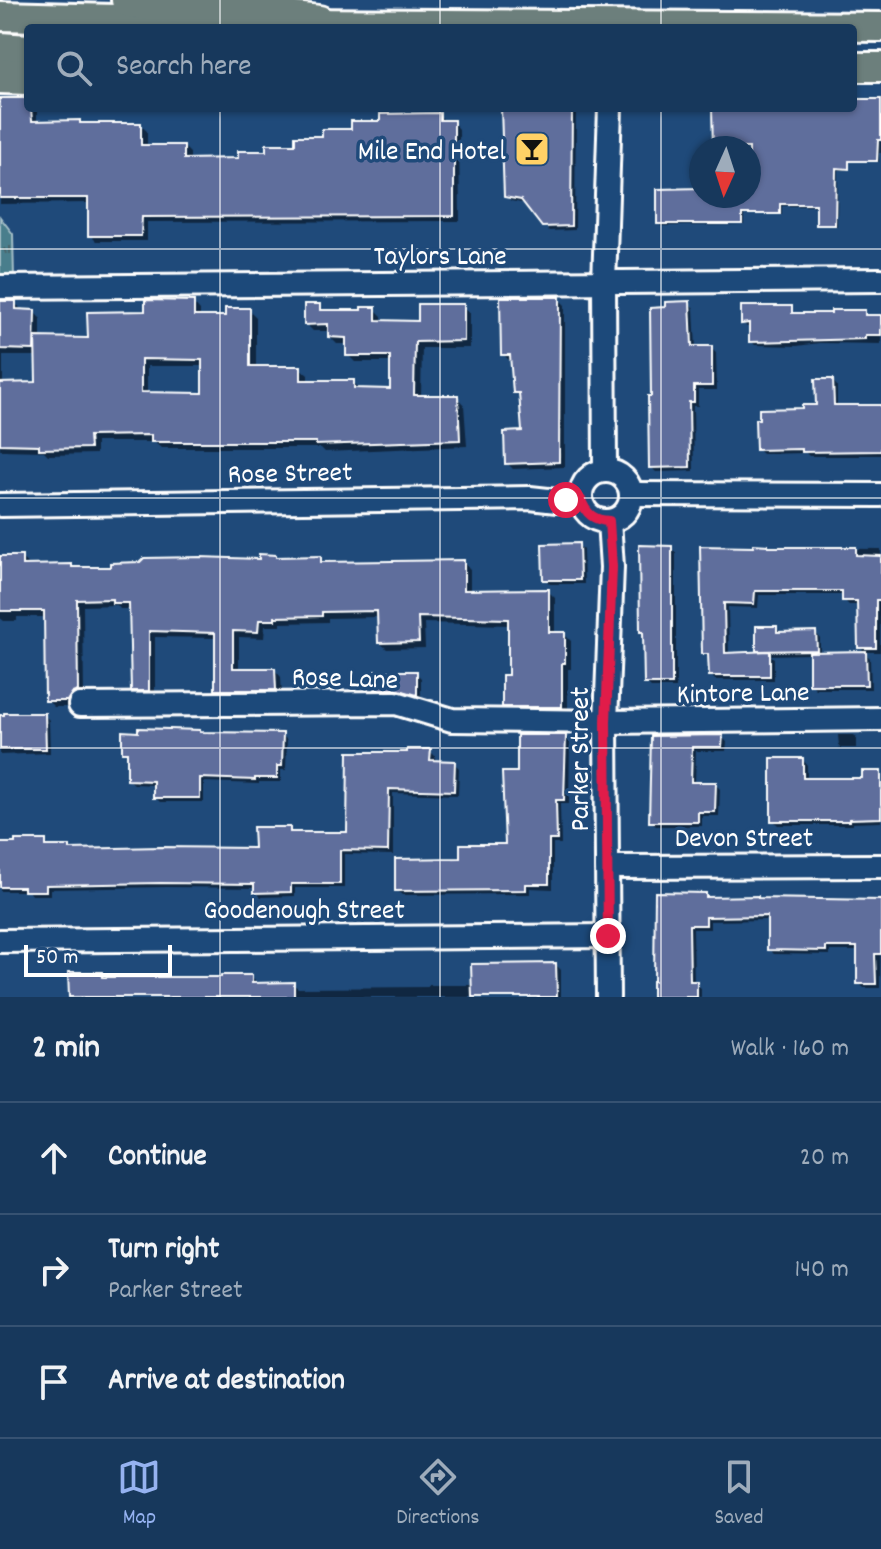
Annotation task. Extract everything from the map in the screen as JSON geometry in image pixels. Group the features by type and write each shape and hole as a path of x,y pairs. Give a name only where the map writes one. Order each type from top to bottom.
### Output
{"highway":[{"path":"129,0 319,23"},
{"path":"0,76 24,77"}],"main road":[{"path":"0,16 392,24"},
{"path":"857,27 881,27"},
{"path":"0,47 24,49"},
{"path":"857,67 881,67"}],"street":[{"path":"605,471 604,283 610,112"},
{"name":"Taylors Lane","path":"0,287 881,280"},
{"path":"605,471 614,472 626,480 632,494 631,504 625,513 609,521 593,517 584,509 581,500 586,481 605,471"},
{"path":"632,494 881,495"},
{"name":"Rose Street","path":"0,505 530,498 581,500"},
{"name":"Parker Street","path":"608,997 606,722 612,567 609,521"},
{"name":"Rose Lane","path":"80,705 396,703 452,720 606,722"},
{"name":"Kintore Lane","path":"606,722 881,719"},
{"name":"Devon Street","path":"607,867 881,866"},
{"name":"Goodenough Street","path":"0,941 608,936"}],"green space":[{"path":"0,217 13,234 14,280 0,280"}],"building":[{"path":"0,98 24,98 24,112 31,112 32,121 141,123 141,145 184,145 184,159 238,158 238,151 266,151 266,144 295,144 295,136 322,136 322,129 351,129 351,121 380,121 380,114 440,113 440,120 454,120 454,216 142,217 141,236 88,236 88,198 0,198"},
{"path":"857,99 881,99 881,140 878,140 877,161 849,161 849,169 836,168 835,225 816,225 816,204 780,204 780,214 742,214 742,224 657,224 657,189 689,188 689,208 761,208 761,136 713,136 712,112 857,112"},
{"path":"501,112 572,112 571,226 542,227 521,200 504,197"},
{"path":"500,297 560,297 559,462 505,464 504,432 522,431 519,393 513,393 510,355 501,355"},
{"path":"145,300 194,301 194,316 225,316 225,308 250,308 250,366 301,366 301,380 354,380 354,388 390,389 390,356 346,356 346,338 328,337 328,324 304,325 304,304 320,304 320,310 376,307 376,320 418,321 418,304 464,304 464,341 415,342 414,395 458,395 460,440 316,445 316,442 151,442 151,435 89,436 90,448 39,449 39,445 0,444 0,383 36,382 35,337 88,338 87,312 145,311","holes":["141,359 202,360 202,393 141,392"]},
{"path":"0,301 16,301 16,309 35,310 34,350 0,349"},
{"path":"690,301 692,346 712,346 712,386 694,386 694,402 689,402 690,467 649,468 650,308 665,307 665,302"},
{"path":"741,306 792,306 792,313 865,310 865,315 881,315 881,335 865,335 865,339 749,342 749,323 741,324"},
{"path":"815,379 833,379 834,405 881,405 881,451 756,450 755,419 759,419 759,409 816,405"},
{"path":"579,543 580,580 543,580 542,544"},
{"path":"753,544 768,547 856,547 856,555 881,556 881,600 876,600 876,648 858,648 857,601 842,601 842,591 755,591 754,604 724,603 725,653 770,651 770,676 709,676 708,654 702,654 700,546 753,547"},
{"path":"639,545 672,546 672,684 644,684"},
{"path":"259,554 276,557 321,556 321,562 464,560 464,590 549,589 549,632 565,632 562,707 502,707 502,675 508,675 508,619 418,617 419,642 378,643 377,611 275,617 275,620 259,620 258,632 233,631 233,668 275,668 276,690 215,690 215,633 149,631 149,691 131,691 129,603 112,603 112,599 77,600 78,691 72,693 67,701 45,701 44,611 0,611 0,556 22,556 22,565 110,567 110,563 140,562 144,558 259,559"},
{"path":"756,626 777,626 777,632 816,631 817,650 756,651"},
{"path":"866,651 867,685 809,685 809,652"},
{"path":"375,671 417,671 417,695 396,689 375,689"},
{"path":"45,713 46,749 0,749 0,715"},
{"path":"138,728 283,733 282,766 277,766 277,778 200,778 200,798 153,798 153,781 127,780 127,752 122,752 122,731 138,732"},
{"path":"517,735 566,735 564,800 556,800 557,840 549,840 549,884 526,884 526,890 395,891 395,859 460,858 460,844 505,844 502,772 517,772"},
{"path":"723,735 722,747 692,747 691,782 716,782 715,812 698,812 698,822 649,822 651,736"},
{"path":"407,749 431,749 430,760 455,761 454,791 389,789 388,851 340,850 340,884 291,884 291,892 254,893 254,884 46,885 46,891 0,887 0,843 15,843 15,840 46,840 46,846 70,846 70,849 254,848 253,827 290,827 290,832 347,832 348,752 407,752"},
{"path":"771,758 803,758 803,778 862,778 862,771 881,771 881,818 771,821"},
{"path":"655,892 706,893 706,897 881,900 881,954 875,954 876,984 857,984 857,947 826,947 826,951 767,950 767,916 706,917 706,925 689,925 690,981 697,981 697,997 652,997"},
{"path":"556,963 557,997 472,997 471,964"},
{"path":"68,972 102,972 102,977 252,975 252,983 294,982 294,997 69,997"}],"place":[{"name":"Mile End Hotel","path":"532,149"}],"route":[{"path":"566,500 581,500 584,509 593,517 609,521 612,567 606,722 608,936"}]}
